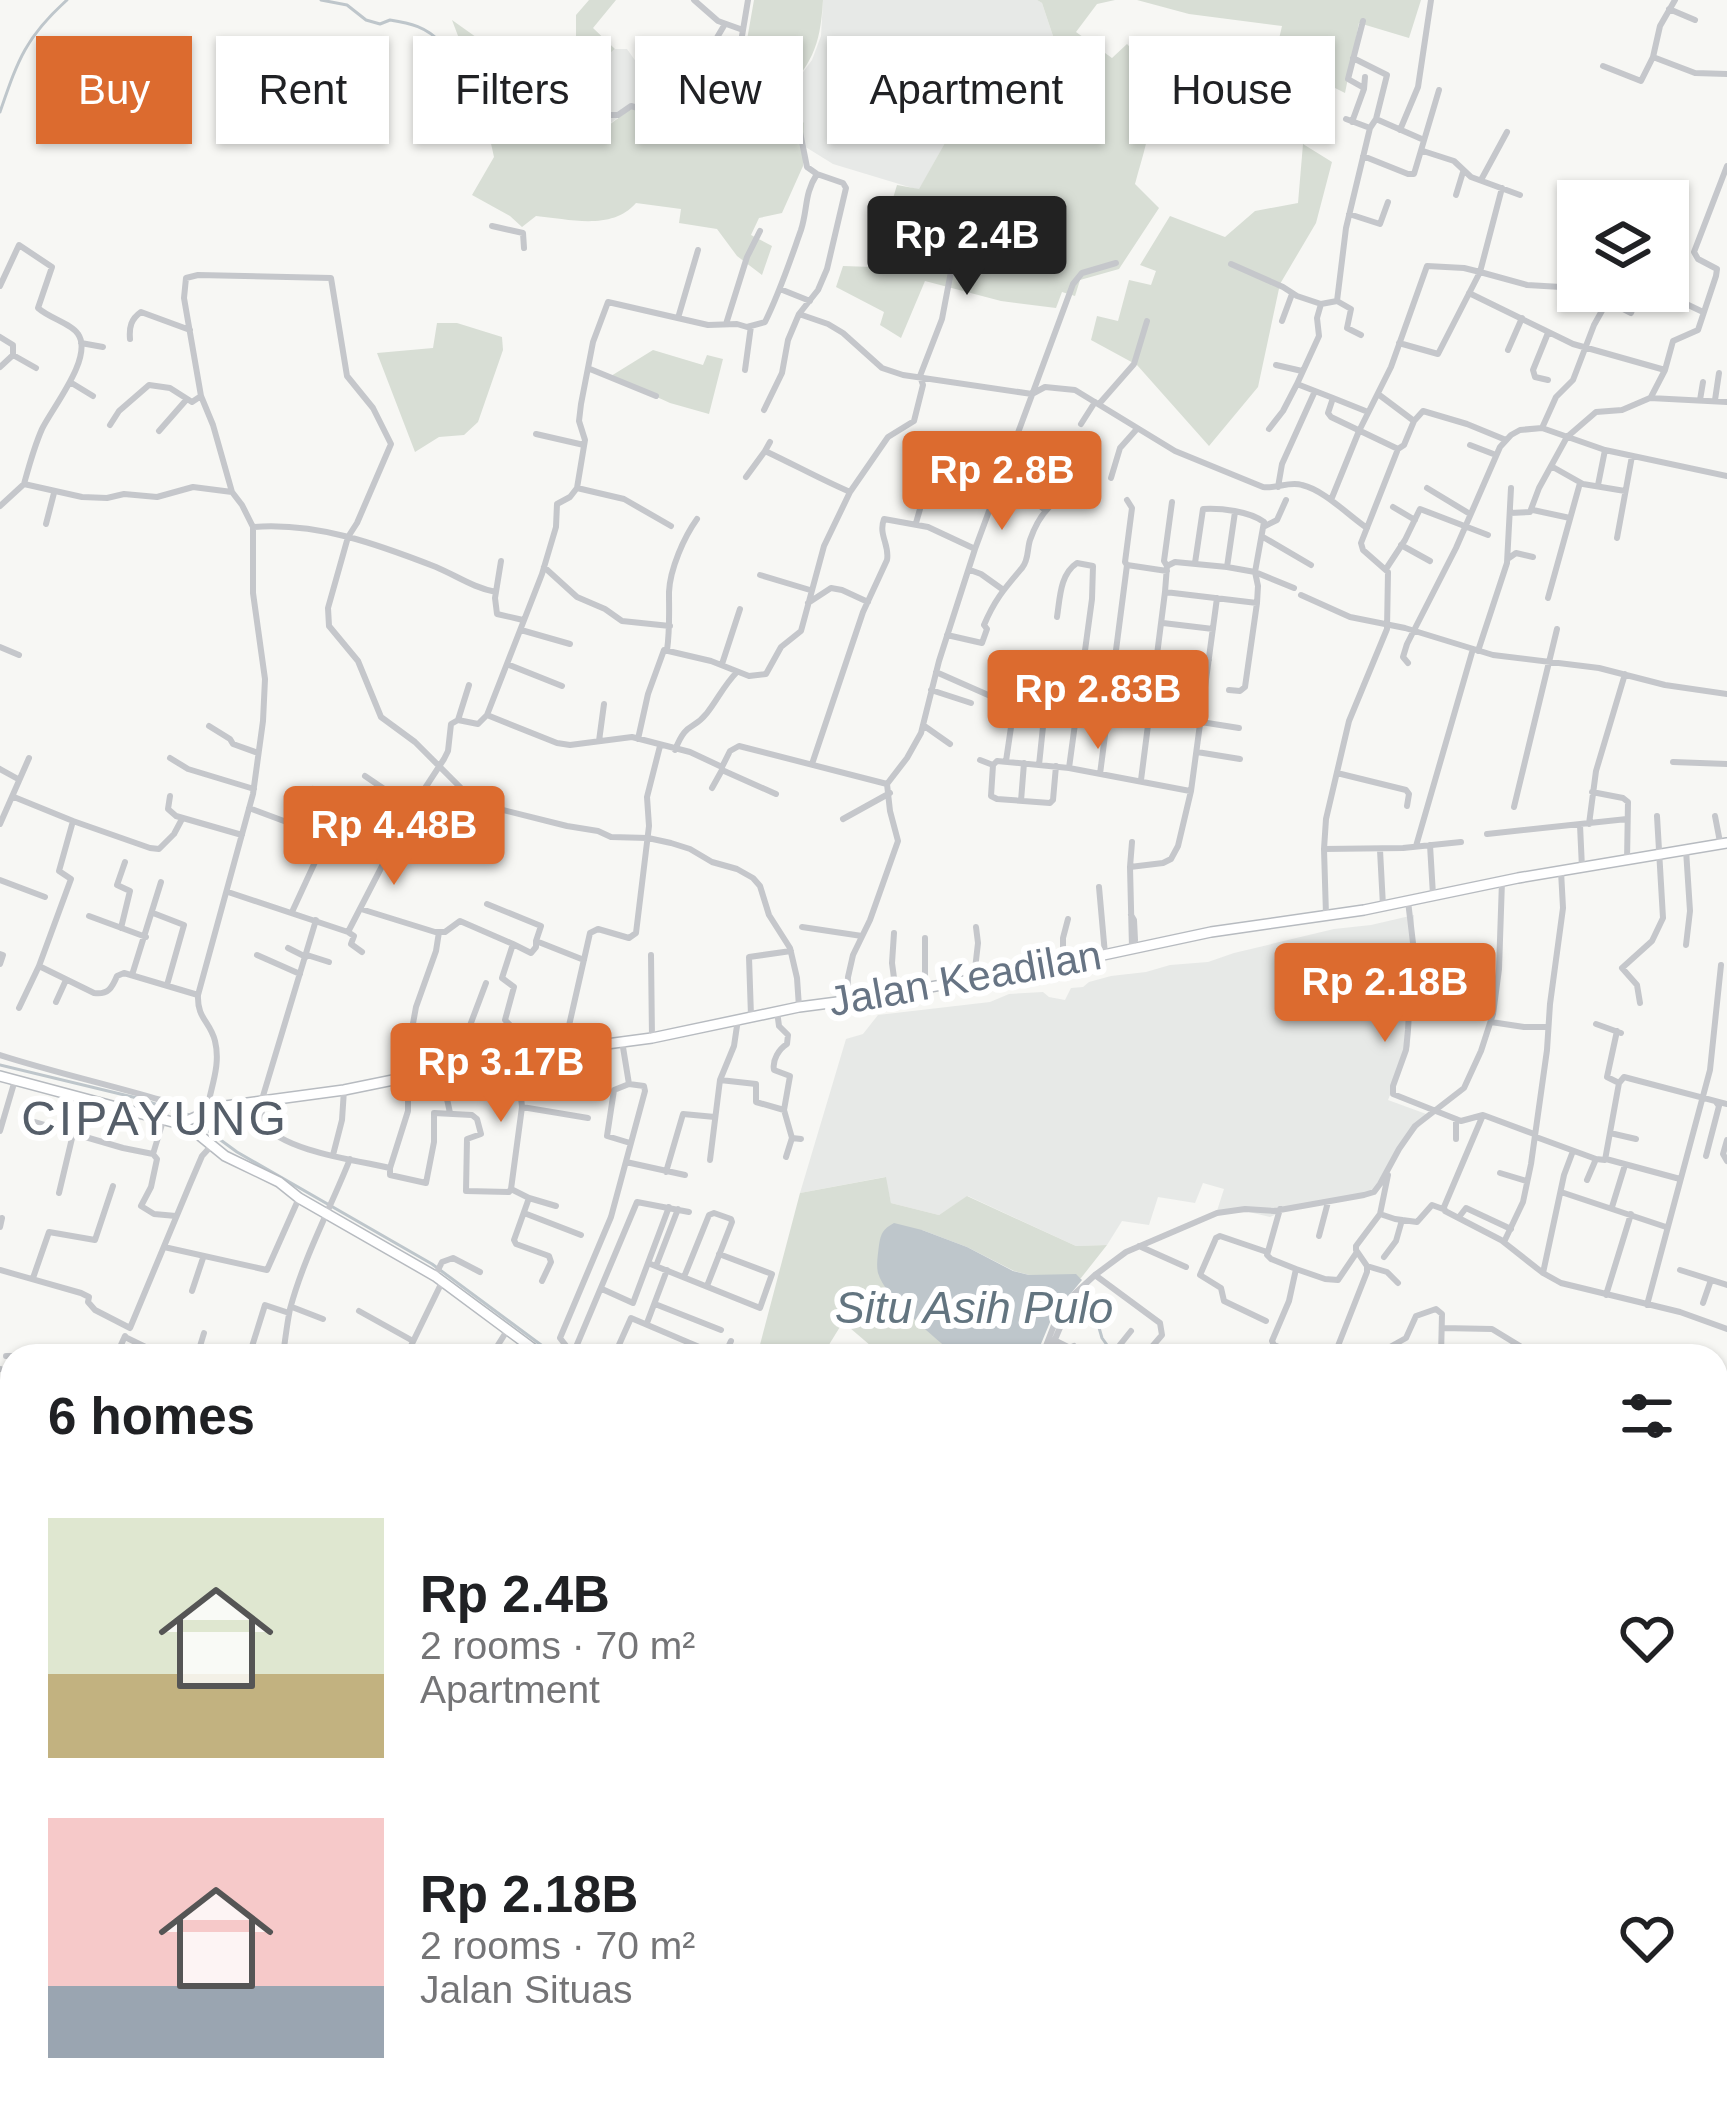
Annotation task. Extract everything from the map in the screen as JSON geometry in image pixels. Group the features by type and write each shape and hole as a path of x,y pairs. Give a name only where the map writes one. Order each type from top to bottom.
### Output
{"main road":[{"name":"Jalan Keadilan","path":"197,1120 262,1102 513,1057 652,1038 1211,932 1409,905 1433,895 1502,881 1562,878 1582,868 1724,843"},
{"path":"10,1077 34,1074 164,1120 197,1120 212,1145 238,1165 280,1182 299,1198 437,1277 527,1344"}],"street":[{"path":"694,0 725,24 743,30"},
{"path":"742,36 748,0"},
{"path":"1400,130 1418,87 1431,0"},
{"path":"1603,66 1641,81 1660,26 1675,0"},
{"path":"1669,9 1695,20"},
{"path":"1363,21 1348,79 1364,88"},
{"path":"718,36 725,24"},
{"path":"1653,57 1695,73 1727,74"},
{"path":"1337,301 1349,214 1387,76 1353,58"},
{"path":"1365,76 1349,121 1370,128"},
{"path":"1363,156 1414,174 1439,90"},
{"path":"1376,119 1424,140"},
{"path":"1480,180 1507,132"},
{"path":"764,410 782,373 799,314 826,269 846,188 843,182 817,174 805,164 803,142"},
{"path":"1423,151 1454,161 1463,172 1520,195"},
{"path":"1650,398 1665,370 1673,340 1698,330 1718,271 1694,252 1727,166"},
{"path":"1456,195 1463,172"},
{"path":"458,720 478,724 487,715 544,567 556,527 557,503 577,488 584,445 579,421 593,342 608,302 708,326 765,322 802,226 807,191 817,174"},
{"path":"1399,343 1438,354 1480,272 1502,188"},
{"path":"920,376 939,327 969,199"},
{"path":"1349,214 1380,224 1388,202"},
{"path":"492,226 523,233 524,248"},
{"path":"726,325 760,231"},
{"path":"0,286 20,245 52,267 37,306 77,332 82,351 46,422 24,484 0,506"},
{"path":"678,318 698,250"},
{"path":"843,819 888,788 913,749 968,569 1072,284 1082,273 1116,262"},
{"path":"1231,264 1292,294 1321,304 1337,301 1351,309 1347,328 1361,335"},
{"path":"1330,500 1399,343 1426,266 1464,268 1527,285 1557,287"},
{"path":"197,1120 218,1061 214,1034 197,1009 198,995 254,789 265,679 253,593 254,527 232,492 201,396 184,298 186,278 198,275 331,278 346,376 391,441 348,536 328,608 328,626 358,661 381,717 415,742 462,789 490,807 611,837 648,838 684,847 753,878 791,951 799,1007"},
{"path":"780,290 810,301"},
{"path":"1469,293 1585,348 1665,370"},
{"path":"1282,321 1292,294"},
{"path":"1269,429 1289,402 1319,336 1321,304"},
{"path":"1689,306 1703,313"},
{"path":"130,339 129,328 141,312 190,330"},
{"path":"1542,428 1556,398 1573,380 1601,312"},
{"path":"799,314 828,324 882,368 903,375 1032,394 1059,386 1082,392 1136,430 1185,456 1263,487 1299,484 1367,528"},
{"path":"1508,350 1522,318"},
{"path":"1081,424 1134,364 1147,321"},
{"path":"746,370 751,326"},
{"path":"1548,333 1533,370 1535,376 1548,380"},
{"path":"0,337 13,345 14,356"},
{"path":"81,343 104,347"},
{"path":"0,367 14,356"},
{"path":"14,356 36,368"},
{"path":"1276,365 1302,370"},
{"path":"590,369 656,396"},
{"path":"1715,400 1719,373"},
{"path":"638,739 663,650 758,676 766,674 781,647 801,631 830,532 850,492 889,437 914,421 922,390 920,376"},
{"path":"70,382 92,396"},
{"path":"1700,400 1703,382"},
{"path":"1298,384 1368,412"},
{"path":"110,425 149,385 170,388 194,402 201,396"},
{"path":"1278,488 1282,464 1315,391"},
{"path":"1378,394 1414,421"},
{"path":"1333,398 1329,416 1398,449"},
{"path":"1510,514 1531,509 1567,437 1596,412 1622,410 1650,398 1727,402"},
{"path":"159,431 187,399"},
{"path":"1326,916 1326,819 1349,721 1388,625 1386,569 1361,548 1367,528 1398,449 1423,412 1506,440"},
{"path":"1408,663 1404,651 1496,455 1520,430 1542,428 1605,450 1727,476"},
{"path":"1111,478 1120,448 1136,430"},
{"path":"536,434 584,445"},
{"path":"746,477 770,442"},
{"path":"1470,445 1496,455"},
{"path":"961,450 1006,466"},
{"path":"1598,485 1605,450"},
{"path":"765,452 850,492"},
{"path":"1617,538 1633,456"},
{"path":"916,524 938,459"},
{"path":"1551,466 1580,483 1625,491"},
{"path":"1548,598 1580,483"},
{"path":"24,484 106,498 124,494 157,497 193,487 232,492"},
{"path":"998,485 1045,510"},
{"path":"577,488 624,499 670,526"},
{"path":"1427,488 1469,514"},
{"path":"1416,846 1508,558 1510,488"},
{"path":"947,635 982,643 1002,589 1025,563 1045,510 1066,492 1083,490"},
{"path":"46,524 54,492"},
{"path":"1100,774 1127,566 1132,508 1127,500"},
{"path":"1265,526 1276,520 1286,500"},
{"path":"1141,780 1172,502"},
{"path":"1393,507 1414,520"},
{"path":"1386,569 1421,508 1488,535"},
{"path":"1196,563 1203,509 1235,512 1264,522 1245,687 1229,690"},
{"path":"1531,509 1570,518"},
{"path":"1227,567 1235,512"},
{"path":"812,764 888,557 881,531 884,519 916,524 975,549"},
{"path":"667,650 670,583 698,520"},
{"path":"254,527 297,526 348,536 496,592"},
{"path":"1262,537 1311,565"},
{"path":"1401,545 1430,561"},
{"path":"1508,558 1516,553 1533,557"},
{"path":"501,561 497,614 570,644"},
{"path":"1057,617 1069,568 1076,562 1091,565 1094,576 1069,768"},
{"path":"1127,566 1167,568 1174,562 1227,567 1256,572 1294,588"},
{"path":"544,567 577,597 622,621 670,626"},
{"path":"968,569 1002,589"},
{"path":"760,575 810,590"},
{"path":"808,603 831,588 868,602"},
{"path":"1165,592 1257,603"},
{"path":"1301,595 1350,617 1498,656 1727,694"},
{"path":"1130,867 1171,859 1181,835 1217,598"},
{"path":"722,664 740,608"},
{"path":"1162,622 1214,628"},
{"path":"1514,807 1557,628"},
{"path":"0,647 19,655"},
{"path":"1158,653 1209,660"},
{"path":"507,664 562,686"},
{"path":"675,749 683,730 705,715 718,691 737,672"},
{"path":"936,672 1004,702"},
{"path":"1039,765 1050,675 1082,674 1205,690"},
{"path":"1582,868 1584,824 1625,674"},
{"path":"348,932 424,786 448,751 452,724 458,720 469,685"},
{"path":"931,690 971,703"},
{"path":"599,740 604,704"},
{"path":"1006,761 1014,707 1044,711"},
{"path":"487,715 557,743 618,737 690,752 776,794"},
{"path":"1201,722 1239,728"},
{"path":"923,725 950,744"},
{"path":"209,726 232,744 258,752"},
{"path":"566,1050 593,929 629,938 635,933 650,818 646,797 660,746"},
{"path":"712,788 730,751 739,746 888,788"},
{"path":"1197,752 1240,759"},
{"path":"0,824 29,758"},
{"path":"170,758 188,769 254,789"},
{"path":"980,760 993,765"},
{"path":"1056,766 1051,802 991,796 994,761 1056,766 1191,791"},
{"path":"1672,762 1727,764"},
{"path":"1022,800 1024,763"},
{"path":"0,769 20,780"},
{"path":"1337,773 1406,790 1407,806"},
{"path":"365,776 412,808"},
{"path":"847,1001 851,963 898,841 888,788"},
{"path":"292,824 314,789"},
{"path":"1592,792 1626,800 1627,861"},
{"path":"170,796 168,809 182,819 242,835"},
{"path":"14,797 159,849 182,819"},
{"path":"249,808 301,831 312,826 356,841 368,836 393,844"},
{"path":"1640,1003 1637,986 1622,968 1652,941 1660,926 1657,816"},
{"path":"1715,817 1724,843"},
{"path":"1487,834 1628,819"},
{"path":"19,1008 71,879 59,871 73,821"},
{"path":"292,912 329,833"},
{"path":"1132,842 1134,948"},
{"path":"1324,849 1461,842"},
{"path":"1430,845 1433,895"},
{"path":"1380,848 1383,906"},
{"path":"1686,850 1690,910 1686,945"},
{"path":"121,928 130,891 117,884 125,862"},
{"path":"1504,1242 1522,1202 1535,1136 1562,878"},
{"path":"0,880 45,897"},
{"path":"1049,1344 1061,1310 1076,1292 1139,1246 1217,1213 1269,1211 1374,1192 1405,1138 1464,1088 1491,1022 1499,969 1502,881"},
{"path":"132,975 161,882"},
{"path":"1099,886 1105,954"},
{"path":"228,892 348,932 354,936 351,944 362,952"},
{"path":"360,909 439,932 460,921 530,953 536,949 541,926 487,904"},
{"path":"1409,905 1413,955 1407,1043 1392,1092 1456,1119 1484,1115 1596,1159 1680,1180"},
{"path":"153,913 199,930"},
{"path":"89,916 146,937"},
{"path":"1064,963 1068,919"},
{"path":"316,920 262,1102 262,1118 283,1139 391,1168"},
{"path":"166,985 184,926"},
{"path":"802,927 862,936"},
{"path":"974,978 976,927"},
{"path":"439,932 416,1007 405,1078 408,1111 390,1175 428,1183 434,1113 476,1117 482,1134 467,1139 467,1192 511,1190 556,1206"},
{"path":"894,933 896,993"},
{"path":"925,938 925,987"},
{"path":"536,941 584,960"},
{"path":"511,1190 523,1093 506,1020 514,987 502,978 513,944"},
{"path":"288,948 329,962"},
{"path":"751,1016 748,957 791,951"},
{"path":"0,954 0,964"},
{"path":"257,955 300,974"},
{"path":"650,955 652,1038"},
{"path":"1647,1305 1711,1064 1721,965"},
{"path":"39,966 94,993 111,989 124,973 198,995"},
{"path":"56,1002 66,980"},
{"path":"462,1066 466,1036 486,983"},
{"path":"777,1011 779,1026 788,1035 773,1066 790,1076 784,1110 796,1138 786,1157"},
{"path":"710,1160 720,1080 738,1019"},
{"path":"1491,1022 1548,1027"},
{"path":"1597,1024 1619,1032 1607,1077 1619,1083"},
{"path":"622,1040 629,1084"},
{"path":"0,1054 34,1074 68,1085 109,1084 161,1100"},
{"path":"0,1131 16,1062"},
{"path":"441,1070 450,1113"},
{"path":"1606,1159 1622,1078 1727,1104"},
{"path":"720,1080 756,1084 756,1102 784,1110"},
{"path":"565,1344 560,1338 611,1217 645,1088 629,1084 614,1090 607,1136 630,1143"},
{"path":"333,1155 344,1090"},
{"path":"1706,1156 1719,1106 1715,1100"},
{"path":"522,1107 588,1118"},
{"path":"666,1172 683,1114 715,1117"},
{"path":"1443,1209 1484,1115"},
{"path":"1456,1119 1456,1139"},
{"path":"153,1154 164,1120"},
{"path":"34,1122 153,1154 157,1159 153,1179 141,1206 154,1214 176,1216"},
{"path":"1610,1133 1636,1139"},
{"path":"59,1192 73,1134"},
{"path":"1727,1140 1723,1154 1727,1160"},
{"path":"122,1344 202,1156 212,1145"},
{"path":"1543,1273 1573,1150"},
{"path":"285,1344 290,1310 314,1240 350,1159"},
{"path":"1587,1180 1596,1159"},
{"path":"626,1162 686,1174"},
{"path":"1612,1207 1625,1165"},
{"path":"1280,1209 1267,1252 1270,1259 1338,1280 1380,1214 1388,1170"},
{"path":"1501,1173 1527,1181"},
{"path":"33,1279 50,1231 95,1240 113,1186"},
{"path":"1561,1192 1667,1227"},
{"path":"164,1247 267,1270 299,1198"},
{"path":"529,1198 514,1240 548,1256 551,1262 542,1281"},
{"path":"577,1344 637,1202 689,1212"},
{"path":"1319,1236 1328,1202"},
{"path":"1380,1214 1418,1222 1432,1205 1504,1242 1561,1283 1727,1329"},
{"path":"602,1289 632,1304 673,1208"},
{"path":"1459,1218 1466,1208 1511,1228"},
{"path":"684,1277 711,1213 732,1220 707,1286"},
{"path":"524,1214 581,1235"},
{"path":"1606,1295 1631,1214"},
{"path":"1384,1257 1396,1241 1402,1220"},
{"path":"1266,1321 1224,1301 1221,1288 1200,1275 1220,1237 1267,1252"},
{"path":"1139,1246 1186,1267"},
{"path":"1357,1252 1367,1266 1387,1272 1398,1283"},
{"path":"652,1265 757,1308 763,1306 772,1274 719,1254"},
{"path":"192,1291 203,1258"},
{"path":"412,1344 442,1262 457,1258 480,1271"},
{"path":"1339,1344 1367,1266"},
{"path":"1274,1344 1296,1269"},
{"path":"0,1270 86,1295 95,1310 130,1328"},
{"path":"647,1323 667,1270"},
{"path":"1680,1270 1727,1285"},
{"path":"1095,1274 1160,1323 1162,1335 1154,1344"},
{"path":"1702,1303 1711,1280"},
{"path":"1052,1344 1076,1292"},
{"path":"655,1304 721,1330"},
{"path":"253,1344 265,1305 322,1319"},
{"path":"1395,1344 1408,1335 1416,1316 1440,1310 1441,1344"},
{"path":"359,1311 413,1341"},
{"path":"619,1344 629,1319 694,1344"},
{"path":"1442,1328 1492,1329 1514,1344"},
{"path":"499,1344 508,1329"},
{"path":"1120,1344 1131,1330"},
{"path":"201,1344 204,1333"},
{"path":"125,1337 138,1344"},
{"path":"1054,1340 1062,1344"}],"shaded area":[{"path":"589,0 616,0 593,28 601,36 576,36 576,15"},
{"path":"754,0 823,0 812,55 803,71 803,36 748,36"},
{"path":"823,0 1037,0 1053,36 827,36 827,144 944,144 919,190 833,164 804,146 803,72 821,36"},
{"path":"1037,0 1115,0 1097,4 1076,32 1082,36 1053,36"},
{"path":"1137,0 1421,0 1409,38 1359,23 1345,93 1335,88 1335,36 1280,36 1282,26 1189,14"},
{"path":"452,20 474,36 458,36"},
{"path":"1129,46 1129,144 1145,144 1135,184 1159,208 1119,269 1080,280 1075,296 1062,292 1056,308 1001,301 925,281 901,338 880,325 884,312 836,287 843,266 872,267 897,185 919,189 944,144 1105,144 1105,53 1112,58"},
{"path":"627,49 635,60 635,105 611,123 611,52"},
{"path":"635,106 635,144 803,144 804,123 803,166 782,213 759,218 751,235 772,246 762,275 737,256 717,229 679,223 681,209 636,203 603,220 536,216 522,227 472,195 494,157 491,144 611,144 611,124"},
{"path":"1303,144 1332,162 1316,223 1280,284 1258,387 1209,446 1137,365 1091,340 1097,316 1118,321 1129,280 1151,285 1156,271 1140,265 1170,216 1225,237 1255,211 1298,203"},
{"path":"437,323 457,323 502,337 503,350 478,422 464,435 439,437 415,452 377,353 433,348"},
{"path":"653,350 703,365 707,355 723,359 709,414 670,403 611,376"},
{"path":"1414,915 1410,1046 1388,1100 1429,1115 1406,1142 1376,1193 1288,1209 1270,1217 1249,1212 1216,1214 1224,1189 1203,1183 1195,1203 1158,1197 1149,1225 1122,1221 1107,1245 1076,1246 968,1196 939,1215 891,1203 885,1177 800,1193 846,1039 863,1034 878,1015 990,1002 1009,994 1043,992 1065,1000 1071,988 1111,976 1208,962 1334,929"},
{"path":"886,1177 891,1203 939,1215 967,1196 1076,1246 1107,1245 1081,1278 1029,1275 922,1230 886,1287 943,1344 869,1344 843,1322 829,1344 760,1344 800,1193"}],"water":[{"name":"Situ Asih Pulo","path":"894,1223 922,1230 1013,1271 1076,1274 1082,1280 1053,1315 1041,1344 942,1344 890,1294 878,1273 885,1229"}],"waterway":[{"path":"0,112 24,51 67,0"},
{"path":"321,0 347,5 366,20 411,24 433,36"},
{"path":"0,1065 189,1115"},
{"path":"196,1122 237,1152 432,1264 540,1344"},
{"path":"1067,1320 1088,1305 1093,1307 1106,1344"}],"district":[{"name":"CIPAYUNG","path":"155,1118"}]}
